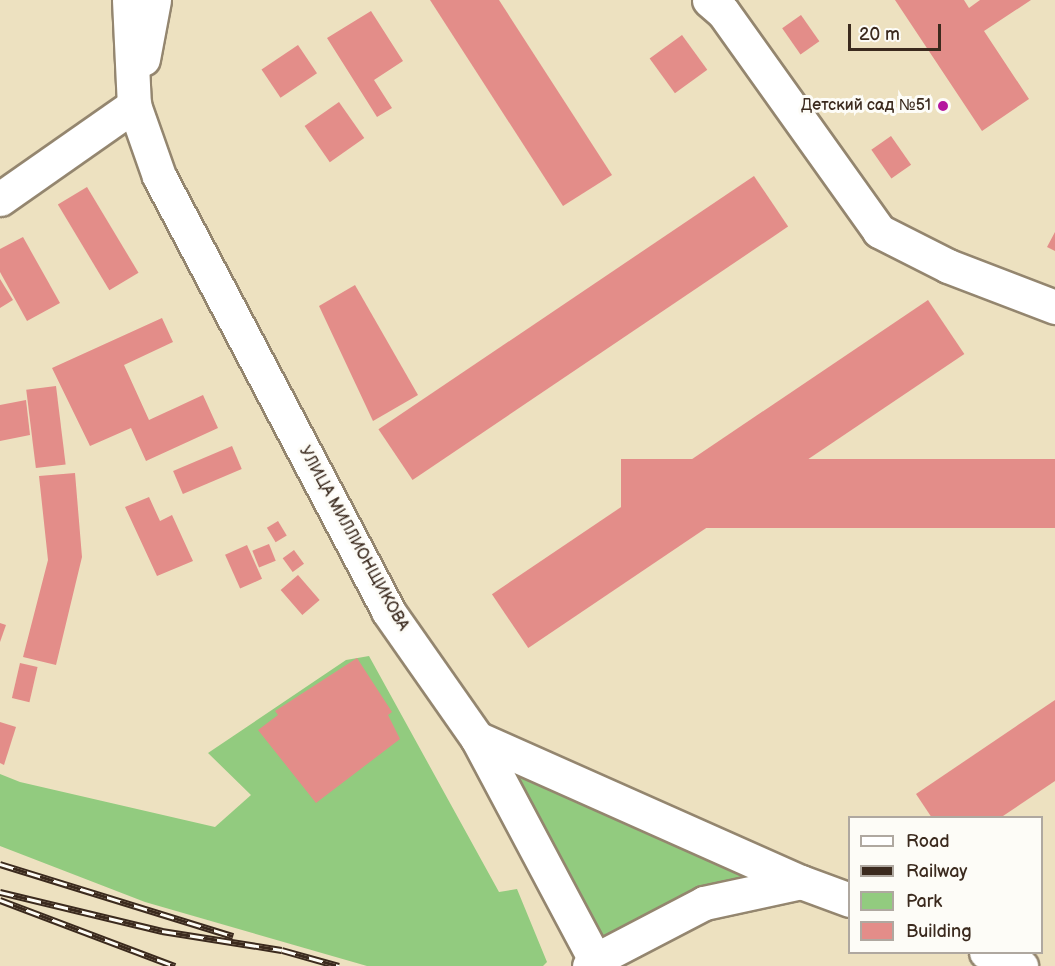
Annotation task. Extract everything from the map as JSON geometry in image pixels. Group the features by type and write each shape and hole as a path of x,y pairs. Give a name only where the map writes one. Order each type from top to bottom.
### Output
{"street":[{"path":"129,0 134,105"},
{"path":"0,199 134,105 154,0"},
{"path":"709,0 723,12 879,231 948,266 1055,307"},
{"name":"УЛИЦА МИЛЛИОНЩИКОВА","path":"134,105 159,176 388,610 477,738 592,963"},
{"path":"477,738 801,882 848,900"},
{"path":"592,963 704,903 801,882"},
{"path":"991,954 1021,966"}],"green space":[{"path":"369,656 499,892 517,889 547,962 543,966 367,966 145,902 0,846 0,774 20,782 215,827 251,795 208,753 346,660"},
{"path":"477,738 801,882 595,960"}],"building":[{"path":"430,0 499,0 612,175 563,206"},
{"path":"895,0 964,0 969,8 980,0 1031,0 984,31 1029,99 982,131"},
{"path":"371,11 403,61 374,80 392,108 377,117 327,38"},
{"path":"801,15 819,41 801,54 782,28"},
{"path":"682,35 707,70 675,93 650,59"},
{"path":"298,45 317,73 281,98 262,70"},
{"path":"339,102 364,138 330,162 305,126"},
{"path":"891,136 911,165 891,178 871,150"},
{"path":"754,176 788,227 413,480 378,429"},
{"path":"87,187 139,273 109,290 58,205"},
{"path":"1055,232 1055,251 1047,247"},
{"path":"23,237 60,303 27,321 0,272 0,249"},
{"path":"0,279 13,300 0,308"},
{"path":"355,285 418,395 373,421 319,306"},
{"path":"928,300 964,354 528,648 492,594"},
{"path":"162,318 173,342 124,365 149,420 203,395 218,428 146,461 131,428 90,446 52,368"},
{"path":"56,386 66,464 36,468 26,390"},
{"path":"26,400 30,435 0,441 0,405"},
{"path":"232,446 242,469 183,494 173,471"},
{"path":"621,459 1055,459 1055,528 621,528"},
{"path":"75,473 82,557 56,665 23,657 48,560 39,476"},
{"path":"149,497 160,521 172,515 193,561 157,576 125,507"},
{"path":"278,521 287,536 276,542 267,528"},
{"path":"269,544 276,561 259,567 252,551"},
{"path":"247,545 262,579 240,589 225,555"},
{"path":"294,550 304,564 293,572 283,558"},
{"path":"298,575 320,600 302,615 281,590"},
{"path":"0,623 6,625 0,642"},
{"path":"357,658 392,712 388,715 400,739 316,803 258,730 278,715 275,711"},
{"path":"20,663 38,667 29,702 12,698"},
{"path":"1055,700 1055,781 1003,816 931,816 916,794"},
{"path":"0,722 16,727 4,765 0,763"}],"railway":[{"path":"0,864 233,936"},
{"path":"0,892 162,931 282,950 339,966"},
{"path":"0,900 175,966"}],"place":[{"name":"Детский сад №51","path":"943,106"}]}
